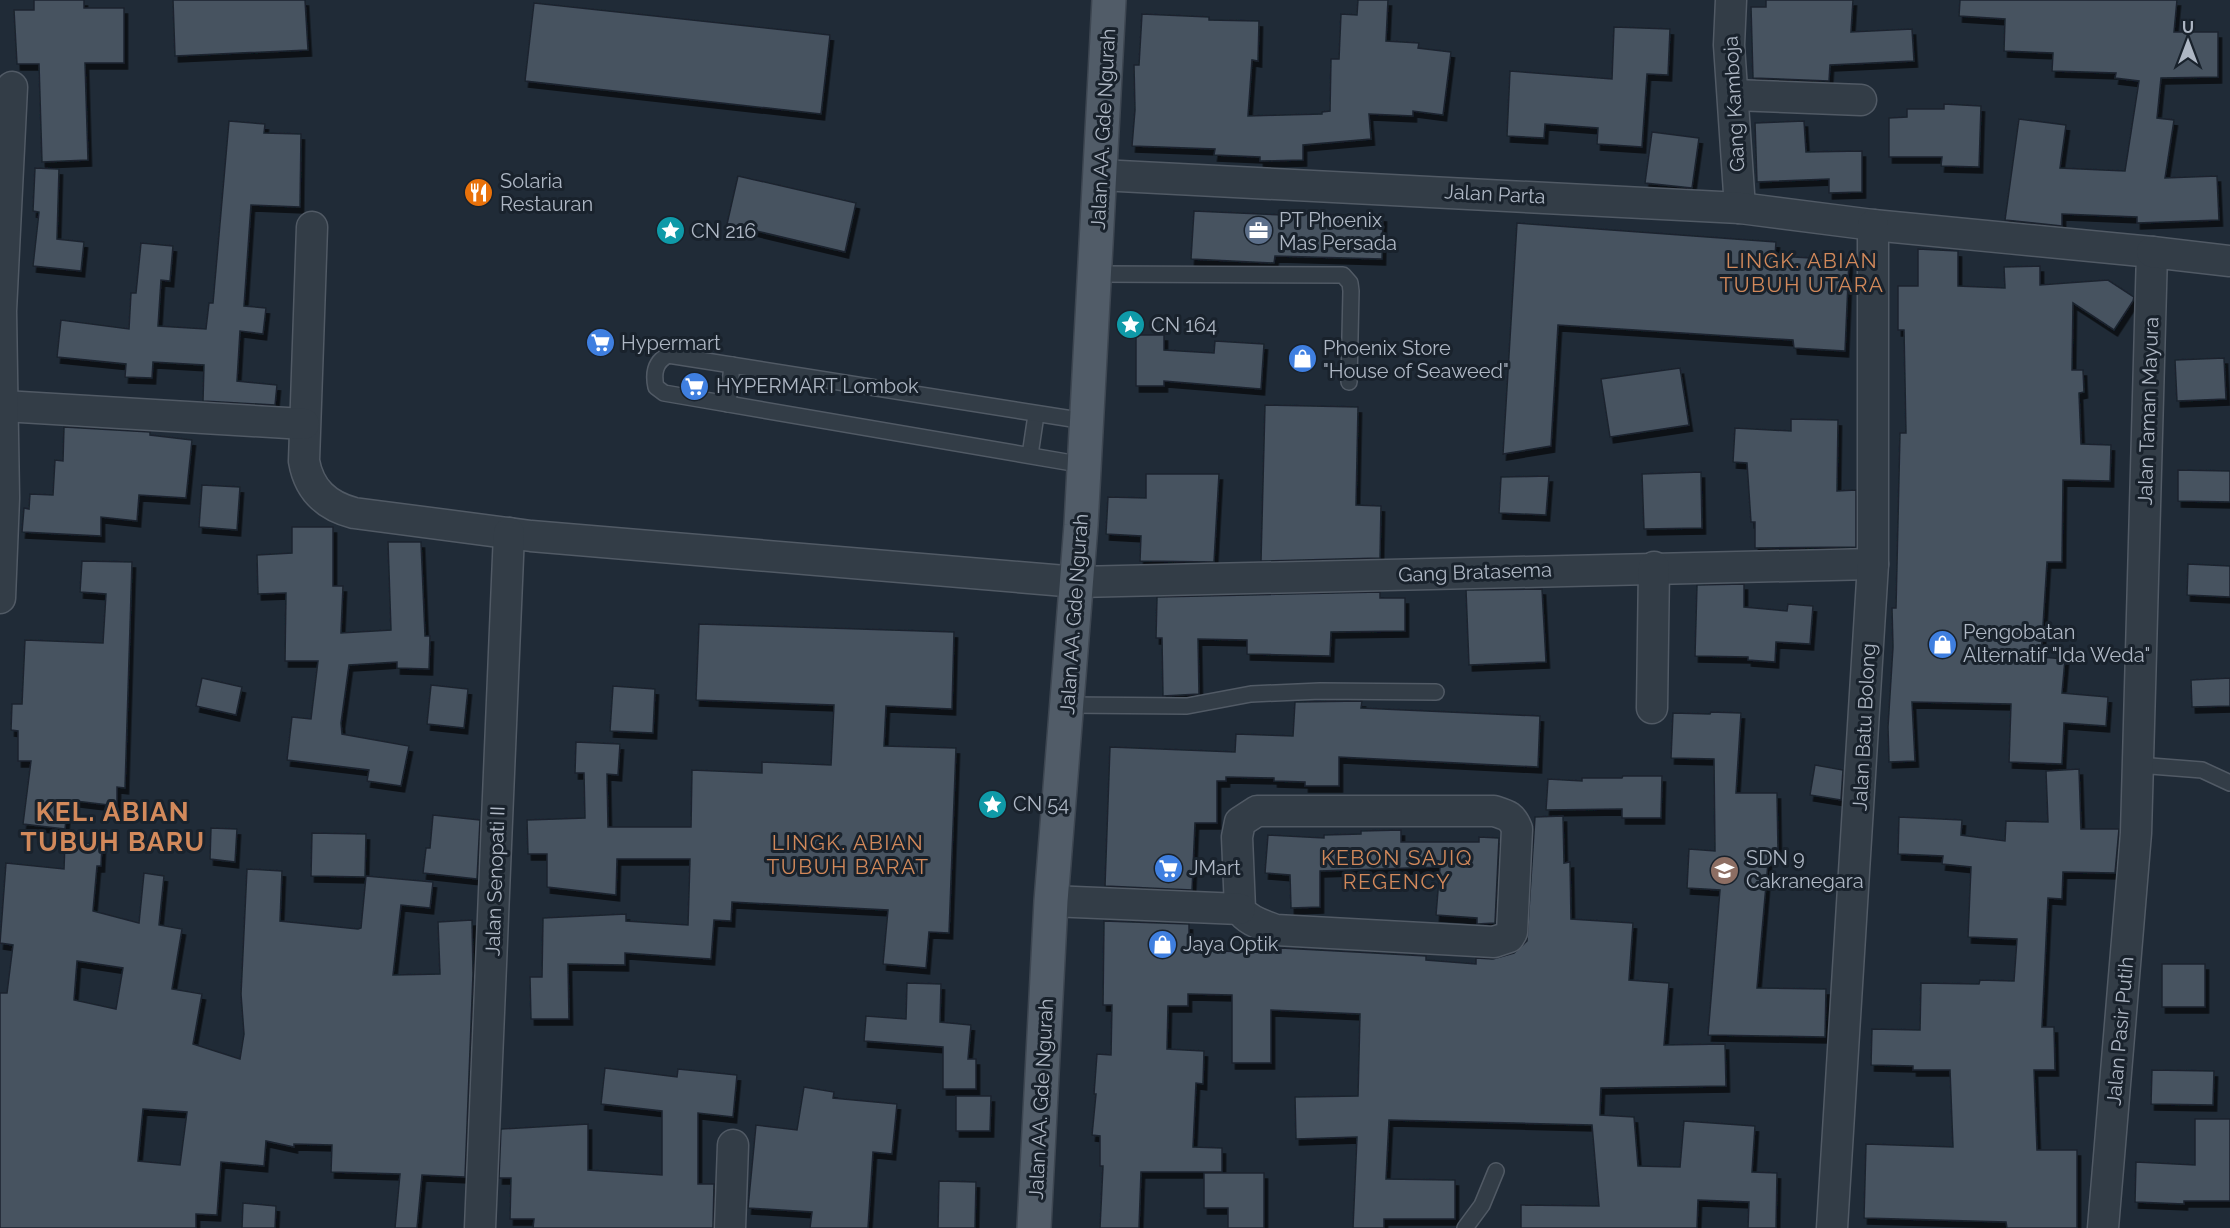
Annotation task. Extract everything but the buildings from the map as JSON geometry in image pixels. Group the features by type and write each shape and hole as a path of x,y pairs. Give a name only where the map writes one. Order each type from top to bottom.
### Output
{"main road":[{"name":"Jalan AA. Gde Ngurah","path":"1034,1228 1051,901 1077,582 1085,421 1096,274 1109,0"}],"street":[{"name":"Gang Kamboja","path":"1731,0 1729,45 1740,208"},
{"path":"0,598 4,405 1,311 12,87"},
{"path":"1734,96 1861,100"},
{"name":"Jalan Parta","path":"1100,175 1740,208 1881,225"},
{"path":"1881,225 2230,261"},
{"name":"Jalan Batu Bolong","path":"1832,1228 1873,564 1881,225"},
{"name":"Gang Bratasema","path":"312,227 304,424 305,471 314,488 336,507 354,513 509,533 1077,582 1654,567 1873,564"},
{"name":"Jalan Taman Mayura","path":"2136,833 2152,252"},
{"path":"4,405 304,424"},
{"name":"Jalan Senopati II","path":"480,1228 509,533"},
{"path":"1652,708 1654,567"},
{"path":"1257,811 1494,812 1514,819 1517,829 1514,926 1509,938 1503,940 1494,942 1276,930 1245,916 1240,909 1237,837 1240,822 1257,811"},
{"name":"Jalan Pasir Putih","path":"2103,1228 2136,833"},
{"path":"1051,901 1240,909"},
{"path":"730,1228 733,1145"}],"lane":[{"path":"1096,274 1343,275 1350,283 1351,291 1349,382"},
{"path":"1084,465 664,393 656,387 655,368 661,359 668,355 1085,421"},
{"path":"728,404 732,364"},
{"path":"1030,455 1036,415"},
{"path":"1068,705 1187,706 1251,694 1320,691 1436,692"},
{"path":"2138,765 2202,770 2230,783"},
{"path":"1465,1228 1482,1205 1496,1171"}],"place":[{"name":"Solaria Restauran","path":"479,193"},
{"name":"CN 216","path":"670,231"},
{"name":"PT Phoenix Mas Persada","path":"1258,231"},
{"name":"CN 164","path":"1130,325"},
{"name":"Hypermart","path":"600,343"},
{"name":"Phoenix Store \"House of Seaweed\"","path":"1302,359"},
{"name":"HYPERMART Lombok","path":"695,386"},
{"name":"Pengobatan Alternatif \"Ida Weda\"","path":"1942,644"},
{"name":"CN 54","path":"992,804"},
{"name":"JMart","path":"1168,868"},
{"name":"SDN 9 Cakranegara","path":"1725,870"},
{"name":"Jaya Optik","path":"1162,944"}],"district":[{"name":"LINGK. ABIAN TUBUH UTARA","path":"1802,273"},
{"name":"KEL. ABIAN TUBUH BARU","path":"113,827"},
{"name":"LINGK. ABIAN TUBUH BARAT","path":"848,855"},
{"name":"KEBON SAJIQ REGENCY","path":"1397,870"}]}
